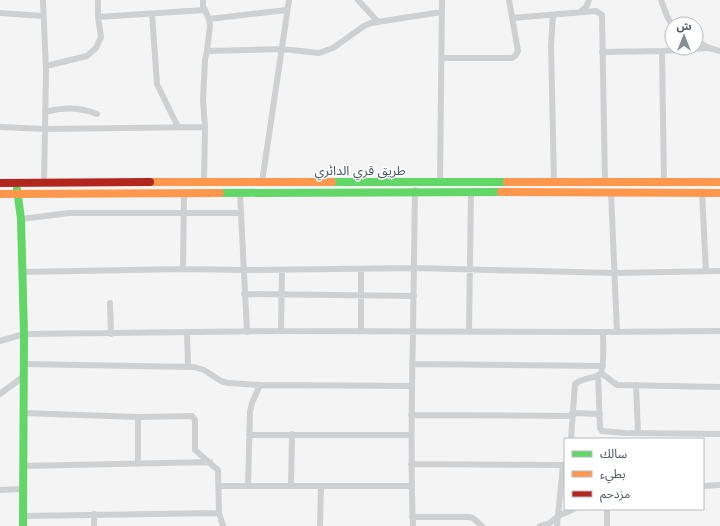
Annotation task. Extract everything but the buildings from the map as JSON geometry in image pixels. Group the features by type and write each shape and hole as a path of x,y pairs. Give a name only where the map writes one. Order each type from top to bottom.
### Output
{"main road":[{"name":"طريق قري الدائري","path":"0,183 720,182"},
{"path":"16,183 19,194 21,219 24,334 23,526"},
{"name":"طريق قري الدائري","path":"0,194 415,192 720,193"}],"street":[{"path":"43,0 46,66 44,183"},
{"path":"46,66 87,56 94,51 101,37 98,17 98,0"},
{"path":"203,0 204,10 209,19 210,26 205,60 203,100 205,127 204,182"},
{"path":"262,182 289,0"},
{"path":"358,0 378,22"},
{"path":"440,182 442,0"},
{"path":"441,58 512,58 515,56 518,51 509,0"},
{"path":"580,12 586,7 589,0"},
{"path":"661,0 667,16"},
{"path":"98,17 204,10"},
{"path":"209,19 287,10"},
{"path":"512,18 596,11 602,15 606,183"},
{"path":"207,51 282,49 319,53 333,48 364,26 371,23 441,12"},
{"path":"0,13 43,16"},
{"path":"152,14 157,84 178,127"},
{"path":"553,15 551,45 554,182"},
{"path":"704,45 720,51"},
{"path":"602,52 662,51 709,48"},
{"path":"662,51 664,183"},
{"path":"45,112 66,108 82,109 97,114"},
{"path":"0,127 45,129 205,127"},
{"path":"413,526 411,486 411,386 415,268 415,182"},
{"path":"469,332 472,192"},
{"path":"611,192 617,332"},
{"path":"183,269 184,193"},
{"path":"240,193 246,332"},
{"path":"702,193 706,272"},
{"path":"21,219 69,213 241,213"},
{"path":"22,272 183,269 282,270 415,268 470,271 614,274 720,271"},
{"path":"361,269 361,331"},
{"path":"281,331 283,294 282,270"},
{"path":"244,294 414,296"},
{"path":"110,303 111,334"},
{"path":"0,341 24,334 281,331 617,332 720,330"},
{"path":"187,332 188,366"},
{"path":"603,332 603,366 600,374 600,428 602,431 626,436 638,433 720,434"},
{"path":"23,364 188,366 204,370 224,382 260,385 411,386"},
{"path":"412,364 603,366"},
{"path":"600,374 616,384 720,387"},
{"path":"571,438 575,384 600,374"},
{"path":"0,394 24,376"},
{"path":"248,486 251,407 260,385"},
{"path":"636,385 638,433"},
{"path":"23,413 138,417 192,416 195,420 195,450 218,470 219,513 223,526"},
{"path":"411,415 600,414"},
{"path":"138,417 138,464"},
{"path":"291,486 292,434"},
{"path":"249,435 411,435"},
{"path":"23,466 210,462"},
{"path":"411,464 564,464 557,526"},
{"path":"704,486 720,485"},
{"path":"219,486 411,486"},
{"path":"320,486 320,526"},
{"path":"0,490 23,489"},
{"path":"540,526 550,523 558,516 572,510"},
{"path":"607,510 607,526"},
{"path":"23,516 219,513"},
{"path":"94,514 94,526"},
{"path":"412,517 469,517 473,518 482,526"}],"traffic: fast":[{"path":"332,182 507,182"},
{"path":"17,189 21,219 24,334 23,526"},
{"path":"220,193 501,192"}],"traffic: slow":[{"path":"150,182 332,182"},
{"path":"507,182 720,182"},
{"path":"501,192 720,193"},
{"path":"0,194 220,193"}],"traffic: jam":[{"path":"0,183 150,182"}]}
